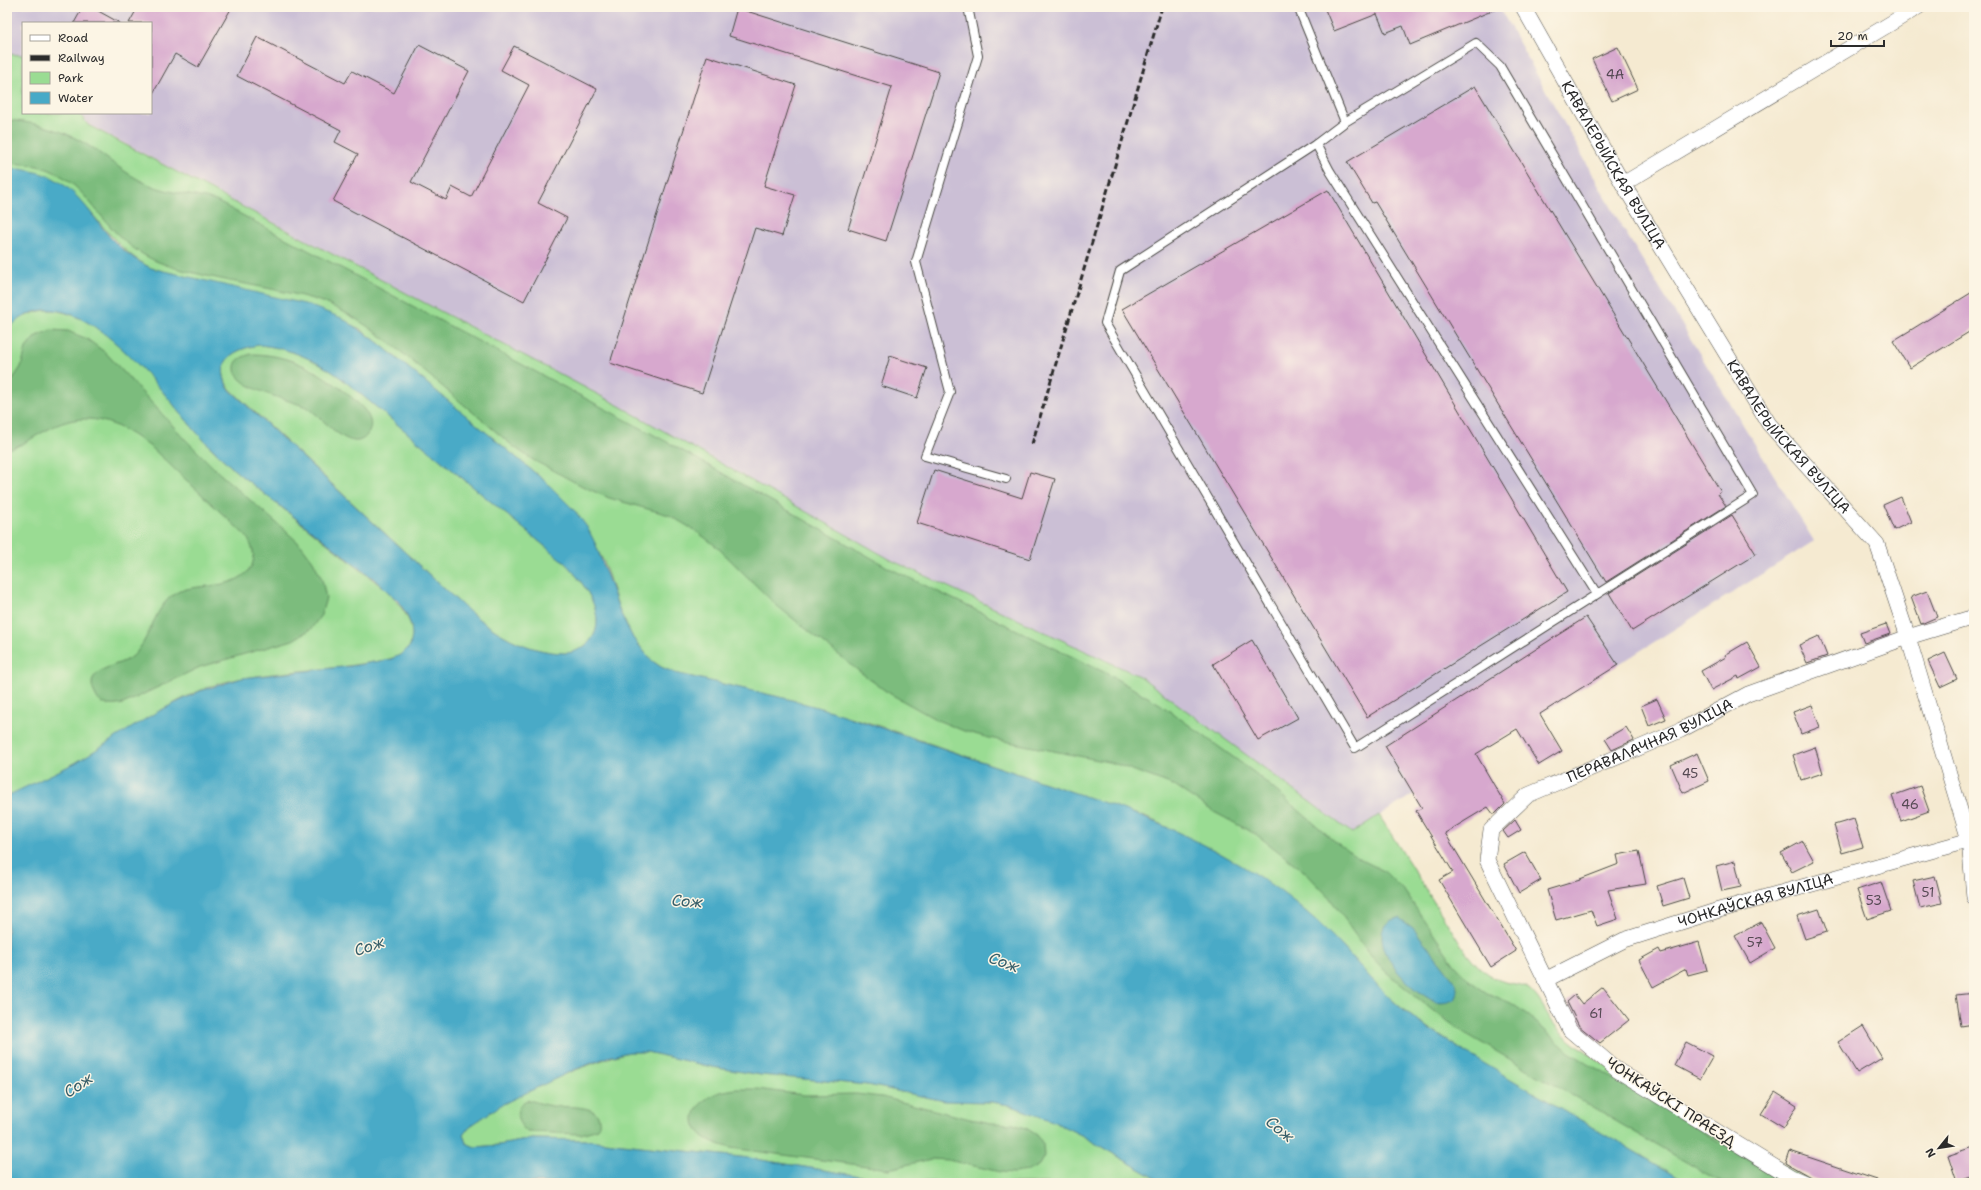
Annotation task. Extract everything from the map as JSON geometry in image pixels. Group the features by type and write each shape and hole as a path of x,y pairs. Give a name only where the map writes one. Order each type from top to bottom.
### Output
{"street":[{"name":"КАВАЛЕРЫЙСКАЯ ВУЛІЦА","path":"1523,7 1622,184 1769,424 1877,544 1908,637 1971,839 1974,897"},
{"path":"1622,184 1918,7"},
{"name":"ПЕРАВАЛАЧНАЯ ВУЛІЦА","path":"1545,980 1487,860 1491,830 1528,795 1682,730 1748,694 1908,637 1974,617"},
{"name":"ЧОНКАЎСКАЯ ВУЛІЦА","path":"1545,980 1624,940 1719,910 1971,839"},
{"name":"ЧОНКАЎСКІ ПРАЕЗД","path":"1545,980 1570,1030 1617,1070 1791,1177 1805,1183"}],"lane":[{"path":"968,7 978,56 916,262 950,392 925,456 1006,479"},
{"path":"1298,7 1345,122"},
{"path":"1476,43 1500,66 1754,495 1355,748 1105,323 1120,271 1316,144 1345,122 1476,43"},
{"path":"1316,144 1330,171 1597,594"}],"shaded area":[{"path":"7,7 1499,7 1624,230 1814,541 1352,833 1141,677 893,561 616,404 88,124 80,114 152,114 152,22 22,22 22,55 7,54"}],"green space":[{"path":"7,54 22,55 22,114 80,114 88,125 616,404 893,561 1141,677 1352,833 1379,815 1461,945 1482,970 1499,980 1523,986 1531,990 1559,1030 1604,1065 1813,1183 1688,1183 1471,1056 1416,1020 1385,994 1340,944 1302,909 1249,871 1218,852 1150,819 873,724 788,699 675,673 661,667 651,660 633,638 620,612 604,562 575,511 546,482 359,328 151,268 131,255 114,239 71,192 54,181 33,173 7,170"},
{"path":"7,120 42,126 67,134 85,143 130,175 150,185 216,201 669,443 891,569 1106,673 1160,704 1255,773 1337,843 1360,859 1384,871 1405,892 1454,964 1470,981 1487,993 1511,1003 1528,1015 1569,1052 1788,1183 1722,1183 1463,1032 1432,1010 1386,972 1370,955 1329,897 1305,872 1257,835 1214,812 1173,785 1113,763 989,738 964,731 937,720 887,692 776,605 717,547 696,531 669,515 609,498 584,487 533,460 514,447 390,343 361,322 330,305 313,299 183,270 144,255 126,242 70,182 54,172 33,165 7,164"},
{"path":"45,310 68,313 90,324 111,339 132,357 205,441 229,465 386,590 404,612 409,621 412,630 412,639 409,647 402,654 385,660 244,678 224,682 205,689 168,706 88,756 7,796 7,330 15,322 24,317"},
{"path":"51,330 68,331 87,339 106,353 186,440 219,473 301,545 313,561 322,579 326,598 321,615 311,629 293,640 200,667 123,704 108,705 98,700 92,686 93,679 104,669 133,656 145,640 164,603 171,596 180,591 234,581 249,570 252,566 254,557 246,536 152,448 114,425 88,419 75,420 60,424 22,444 7,449 7,388 21,367 26,348 36,336"},
{"path":"259,345 292,352 312,360 341,378 564,562 579,579 592,601 596,612 597,624 594,634 587,644 582,648 568,653 551,652 523,645 498,632 464,607 228,387 224,378 223,370 229,357 242,349"},
{"path":"251,354 279,357 315,371 327,378 349,395 365,411 371,426 369,432 363,439 358,441 345,438 338,434 308,408 264,393 252,387 236,374 235,366 239,359"},
{"path":"629,1052 647,1052 712,1067 761,1075 868,1085 945,1101 992,1102 1009,1105 1053,1121 1081,1135 1164,1183 951,1183 902,1181 878,1179 749,1158 586,1140 532,1139 499,1145 475,1147 466,1143 463,1135 473,1123 513,1098 565,1074"},
{"path":"736,1089 757,1089 804,1095 856,1094 882,1097 970,1119 992,1123 1013,1124 1026,1128 1037,1135 1043,1144 1044,1156 1039,1165 1028,1171 1014,1173 1000,1172 948,1160 931,1159 889,1169 731,1148 712,1141 702,1135 694,1123 694,1117 699,1106 709,1097 720,1092"},
{"path":"527,1100 549,1105 592,1110 597,1114 599,1120 598,1129 581,1134 528,1132 521,1125 517,1116 519,1107"}],"water":[{"name":"Сож","path":"20,169 37,172 62,183 70,189 119,246 134,258 151,268 305,304 342,318 376,341 546,482 575,511 587,527 596,545 620,612 633,638 651,660 661,667 675,673 788,699 831,711 1114,806 1198,842 1251,871 1300,907 1335,939 1391,999 1416,1020 1470,1055 1688,1183 1164,1183 1081,1135 1052,1121 1009,1105 992,1102 945,1101 868,1085 761,1075 712,1067 647,1052 629,1052 608,1057 574,1070 501,1105 469,1127 463,1135 466,1143 475,1147 499,1145 532,1139 586,1140 749,1158 879,1179 951,1183 7,1183 7,796 75,763 155,713 200,691 242,678 351,666 391,659 402,654 410,646 412,636 411,625 406,613 398,601 374,579 239,474 198,434 145,372 123,350 99,330 75,316 52,310 29,314 17,321 7,330 7,170","holes":["259,345 292,352 312,360 341,378 564,562 579,579 592,601 596,612 597,624 594,634 587,644 580,649 571,652 551,652 523,645 486,624 464,607 228,388 223,370 225,363 229,358 242,349"]},
{"path":"1399,918 1413,928 1454,980 1457,990 1454,1000 1441,1003 1436,1002 1418,991 1395,969 1385,951 1382,937 1383,930 1386,925"}],"building":[{"path":"83,7 91,7 118,22 75,22"},
{"path":"138,7 232,7 198,67 175,54 152,95 152,22 130,22"},
{"path":"1324,7 1501,7 1410,45 1403,26 1385,33 1377,14 1334,31"},
{"path":"737,8 939,72 886,241 848,229 892,87 729,36"},
{"path":"257,37 345,83 352,71 394,93 419,45 469,71 411,182 446,200 452,187 471,197 529,85 501,70 514,46 597,89 538,203 567,218 524,301 333,201 358,154 335,142 341,130 237,76"},
{"path":"1618,47 1638,89 1612,101 1592,59"},
{"path":"707,56 796,85 764,186 795,195 782,236 755,228 702,393 610,363"},
{"path":"1475,86 1721,492 1718,494 1726,506 1606,582 1375,202 1372,203 1347,162"},
{"path":"1328,190 1567,592 1367,717 1122,309"},
{"path":"1974,291 1974,329 1910,368 1893,341"},
{"path":"890,356 927,368 917,398 881,386"},
{"path":"934,470 1022,498 1030,472 1055,479 1030,559 917,523"},
{"path":"1901,497 1911,522 1894,530 1883,505"},
{"path":"1732,515 1756,554 1632,631 1609,593"},
{"path":"1927,591 1937,617 1921,624 1911,597"},
{"path":"1586,617 1618,665 1540,714 1562,751 1539,765 1517,729 1476,754 1505,804 1494,815 1488,807 1445,833 1516,951 1491,967 1439,880 1453,872 1416,811 1422,808 1385,746"},
{"path":"1886,624 1890,634 1864,643 1860,633"},
{"path":"1819,636 1827,656 1807,663 1799,645"},
{"path":"1252,640 1298,718 1258,740 1213,664"},
{"path":"1747,642 1761,667 1739,679 1738,676 1711,690 1701,671 1726,657 1725,655"},
{"path":"1945,653 1957,679 1940,687 1928,661"},
{"path":"1657,699 1666,719 1649,726 1641,706"},
{"path":"1812,705 1820,727 1801,734 1793,712"},
{"path":"1626,727 1634,740 1612,750 1605,739"},
{"path":"1815,747 1823,773 1801,780 1793,755"},
{"path":"1697,753 1709,781 1683,793 1671,765"},
{"path":"1920,786 1929,811 1901,821 1892,796"},
{"path":"1854,819 1863,847 1842,853 1834,825"},
{"path":"1515,820 1521,830 1508,838 1503,831"},
{"path":"1803,841 1814,861 1792,872 1781,853"},
{"path":"1639,851 1646,884 1608,890 1618,919 1597,926 1591,910 1556,920 1547,890 1580,880 1619,864 1617,855"},
{"path":"1525,852 1541,880 1519,893 1504,864"},
{"path":"1735,861 1741,887 1722,891 1716,866"},
{"path":"1935,876 1942,903 1920,908 1913,881"},
{"path":"1683,878 1689,898 1663,906 1657,886"},
{"path":"1881,882 1891,911 1867,919 1857,890"},
{"path":"1819,909 1827,932 1805,939 1797,916"},
{"path":"1761,922 1775,948 1750,963 1735,936"},
{"path":"1699,942 1707,970 1688,975 1686,969 1653,987 1639,960 1659,949 1661,953"},
{"path":"1603,987 1629,1020 1600,1043 1579,1026 1567,1002 1575,995 1582,1004"},
{"path":"1974,993 1974,1024 1961,1026 1956,995"},
{"path":"1863,1026 1882,1058 1857,1073 1838,1042"},
{"path":"1686,1042 1713,1056 1700,1079 1674,1065"},
{"path":"1775,1092 1797,1106 1784,1128 1761,1114"},
{"path":"1974,1147 1974,1177 1956,1183 1947,1156"},
{"path":"1790,1151 1877,1180 1877,1183 1828,1183 1812,1178 1786,1163"}],"railway":[{"path":"1032,444 1162,7"}]}
